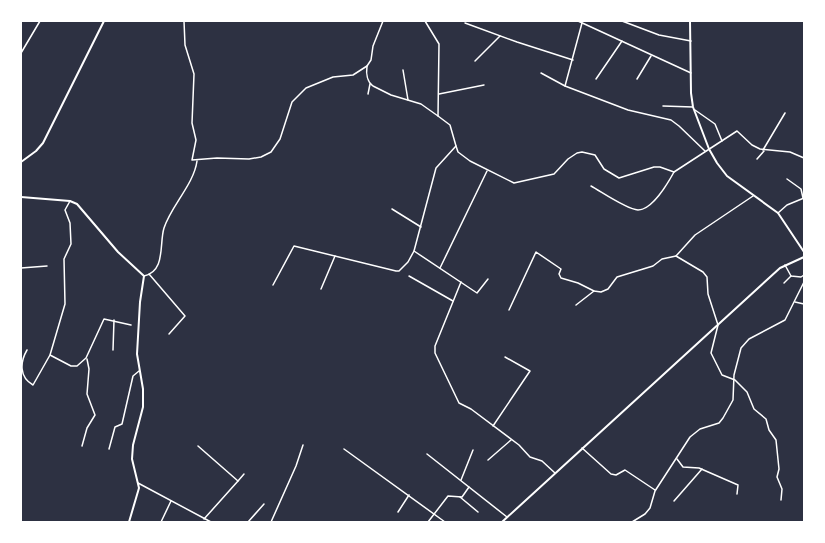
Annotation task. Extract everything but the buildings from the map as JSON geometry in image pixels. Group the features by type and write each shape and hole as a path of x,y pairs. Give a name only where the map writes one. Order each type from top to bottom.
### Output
{"street":[{"path":"21,53 30,41 40,21"},
{"path":"21,162 36,151 43,143 104,21"},
{"path":"184,21 185,46 194,74 192,123 196,140 192,160 196,161 217,158 250,159 266,155 275,148 280,139 292,102 306,88 333,77 353,75 367,66 371,60 373,46 383,21"},
{"path":"425,21 439,44 438,116"},
{"path":"578,21 651,56 691,73"},
{"path":"622,21 659,35 691,41"},
{"path":"687,21 690,22 693,106 709,149 722,170 753,196 778,213 804,252"},
{"path":"465,23 573,60"},
{"path":"565,86 582,23"},
{"path":"475,61 500,36"},
{"path":"596,79 622,41"},
{"path":"637,79 651,56"},
{"path":"367,66 370,84 368,94"},
{"path":"403,70 408,100"},
{"path":"541,73 565,86 628,110 671,120 705,151"},
{"path":"370,84 386,93 422,104 450,125 456,146 462,155 487,171 509,181 518,182 554,174 568,159 582,152 595,155 604,169 619,178 654,167 660,167 674,172"},
{"path":"439,94 484,85"},
{"path":"663,106 693,106"},
{"path":"694,110 715,124 722,141"},
{"path":"757,159 785,114"},
{"path":"591,186 630,207 641,210 647,207 656,198 674,172 737,131 752,145 763,150 790,152 804,158"},
{"path":"273,285 294,246 399,271 408,262 414,251 427,208 433,175 440,164 456,146"},
{"path":"144,276 149,274 160,262 162,235 167,218 190,179 196,161"},
{"path":"440,268 487,171"},
{"path":"778,213 788,205 804,198 801,189 787,179"},
{"path":"509,310 536,252 561,269 559,274 561,278 578,283 594,291 601,292 608,289 614,280 620,276 653,266 662,259 676,256 694,234 753,196"},
{"path":"21,197 70,201 80,206 118,252 144,276"},
{"path":"27,350 22,361 22,371 25,378 32,385 36,383 50,355 65,304 64,260 71,244 70,223 65,210 70,201"},
{"path":"392,209 421,227"},
{"path":"414,251 477,293 488,279"},
{"path":"321,289 335,256"},
{"path":"676,256 705,275 708,282 708,294 718,325 711,353 722,375 734,380 747,392 754,409 766,419 769,430 776,440 779,469 777,477 782,489 781,500"},
{"path":"502,522 784,265 804,257"},
{"path":"784,265 791,276"},
{"path":"21,268 47,266"},
{"path":"149,274 185,316 169,334"},
{"path":"791,276 801,277 804,274"},
{"path":"129,522 138,495 138,483 132,459 133,445 143,407 143,389 137,354 140,302 144,276"},
{"path":"409,276 453,301"},
{"path":"784,284 791,276"},
{"path":"461,282 435,346 436,353 460,403 471,409 519,445 530,457 542,461 555,473"},
{"path":"632,522 645,514 650,508 655,491 690,437 700,429 719,423 723,418 733,400 736,366 743,345 774,324 785,320 804,282"},
{"path":"576,305 594,291"},
{"path":"794,302 804,304"},
{"path":"50,355 74,366 79,365 86,358 104,319 131,325"},
{"path":"112,350 114,320"},
{"path":"493,426 530,371 505,357"},
{"path":"82,446 87,428 95,415 87,394 89,369 86,358"},
{"path":"109,449 115,427 122,424 133,376 139,371"},
{"path":"488,460 512,440"},
{"path":"271,522 296,466 303,445"},
{"path":"198,446 238,481"},
{"path":"582,448 611,474 616,475 625,470 655,491"},
{"path":"344,449 445,522"},
{"path":"461,480 474,450"},
{"path":"427,454 507,517"},
{"path":"677,459 683,468 702,469 738,485 737,494"},
{"path":"674,501 702,469"},
{"path":"204,519 244,474"},
{"path":"138,483 211,522"},
{"path":"428,522 448,496 464,496 469,487"},
{"path":"398,512 409,495"},
{"path":"460,497 478,512"},
{"path":"161,522 171,501"},
{"path":"248,522 264,504"}]}
